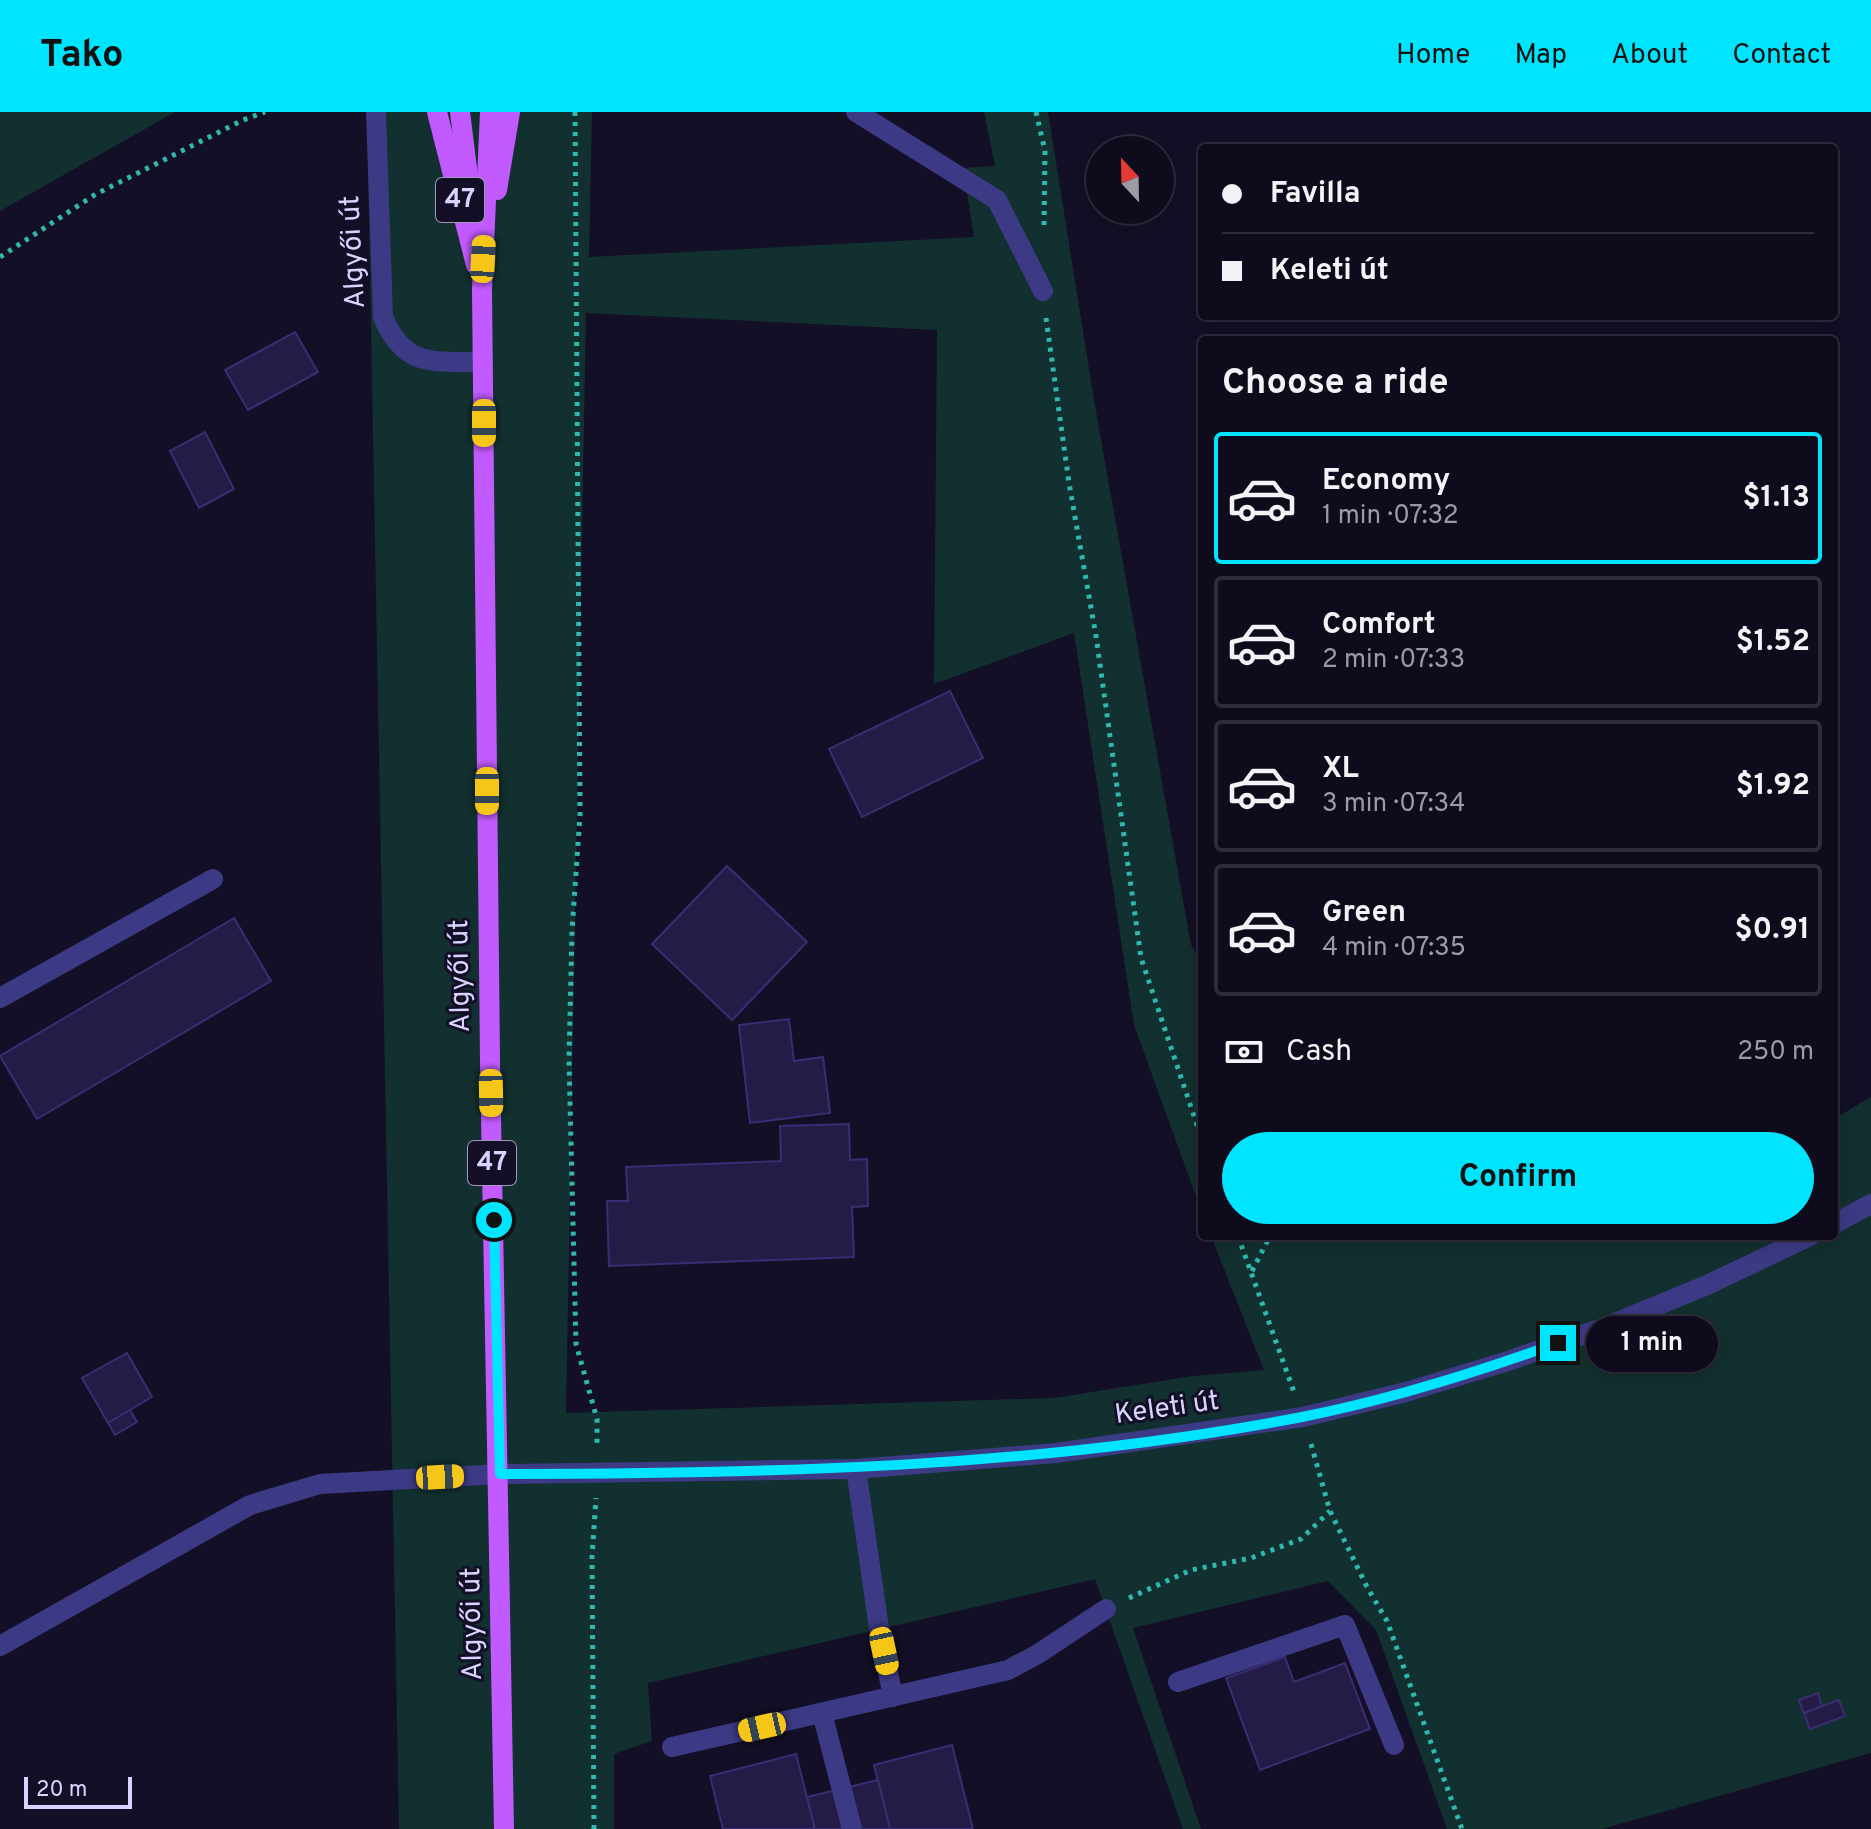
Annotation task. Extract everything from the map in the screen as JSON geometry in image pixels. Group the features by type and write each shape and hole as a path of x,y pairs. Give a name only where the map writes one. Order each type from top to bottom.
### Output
{"main road":[{"name":"47","path":"437,112 482,289"},
{"name":"47","path":"460,112 482,289"},
{"name":"47","path":"482,289 490,112"},
{"name":"47","path":"482,289 510,112"},
{"name":"Algyői út","path":"482,289 490,1077 500,1474 504,1829"}],"street":[{"name":"Algyői út","path":"376,112 383,317 392,338 411,355 427,361 483,362"},
{"path":"856,112 997,200 1043,291"},
{"path":"0,998 213,879"},
{"path":"1838,1222 1871,1204"},
{"name":"Keleti út","path":"0,1646 250,1505 320,1484 500,1474 856,1469 1056,1453 1303,1417 1406,1392 1594,1331 1707,1285 1802,1240"},
{"path":"856,1469 879,1628 893,1697"},
{"path":"672,1747 1008,1670 1106,1609"},
{"path":"1178,1682 1350,1617 1394,1745"},
{"path":"822,1713 852,1829"}],"path":[{"path":"0,257 96,194 243,120 265,112"},
{"path":"575,112 580,815 572,931 569,1060 576,1344 597,1419 598,1474 592,1557 594,1829"},
{"path":"1036,112 1045,151 1044,229"},
{"path":"1043,291 1141,958 1198,1128"},
{"path":"1239,1240 1303,1417 1330,1511 1387,1621 1462,1829"},
{"path":"1251,1272 1268,1240"},
{"path":"1106,1609 1191,1570 1251,1558 1301,1539 1330,1511"},
{"path":"1350,1617 1367,1587"}],"green space":[{"path":"0,112 175,112 0,211"},
{"path":"367,112 592,112 589,257 974,237 963,168 995,166 984,112 1048,112 1094,400 1191,945 1198,955 1198,1202 1134,1025 1074,633 934,684 937,330 586,313 566,1413 1054,1398 1193,1376 1264,1370 1213,1240 1838,1240 1838,1117 1871,1097 1871,1753 1602,1829 1447,1829 1376,1630 1328,1581 1133,1628 1201,1829 1183,1829 1095,1579 648,1683 652,1741 614,1754 614,1829 399,1829"}],"building":[{"path":"295,332 318,372 248,410 225,370"},
{"path":"205,432 234,489 199,508 170,451"},
{"path":"950,691 983,758 862,817 829,749"},
{"path":"727,866 807,942 732,1020 652,944"},
{"path":"234,918 271,981 37,1119 0,1056"},
{"path":"789,1019 794,1061 823,1057 830,1113 750,1123 739,1025"},
{"path":"849,1124 850,1160 867,1159 868,1206 852,1207 854,1257 609,1266 607,1201 628,1201 626,1167 781,1161 780,1126"},
{"path":"127,1353 152,1397 108,1423 82,1378"},
{"path":"130,1410 137,1422 115,1435 108,1423"},
{"path":"1285,1657 1294,1682 1345,1663 1370,1729 1260,1770 1226,1678"},
{"path":"1818,1693 1822,1706 1804,1713 1799,1700"},
{"path":"1839,1700 1845,1716 1810,1729 1804,1713"},
{"path":"952,1745 973,1829 890,1829 874,1765"},
{"path":"796,1754 815,1829 723,1829 710,1776"},
{"path":"878,1780 890,1829 815,1829 807,1797"}],"route":[{"path":"494,1220 500,1474 856,1469 1056,1453 1303,1417 1406,1392 1558,1343"}]}
